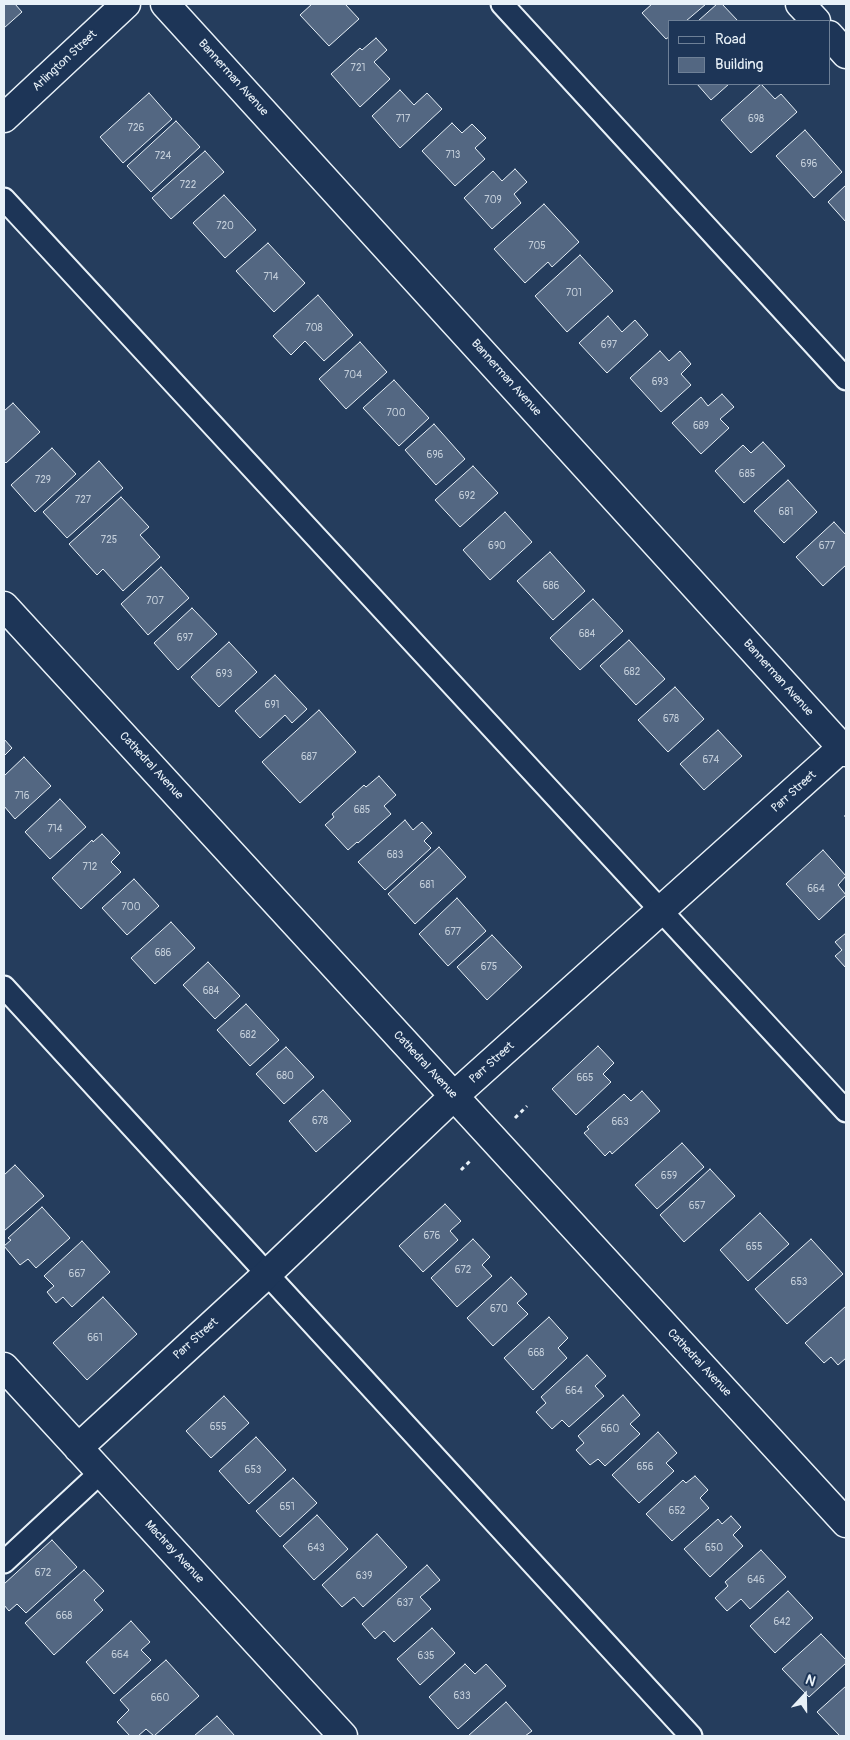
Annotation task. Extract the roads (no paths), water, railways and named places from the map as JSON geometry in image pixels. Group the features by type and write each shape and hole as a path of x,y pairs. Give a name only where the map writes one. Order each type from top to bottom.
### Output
{"street":[{"name":"Arlington Street","path":"4,118 126,4"},
{"name":"Bannerman Avenue","path":"165,4 845,748"},
{"path":"800,4 815,20"},
{"path":"830,36 846,54"},
{"name":"Cathedral Avenue","path":"4,606 846,1523"},
{"name":"Parr Street","path":"78,1448 454,1096 845,748"},
{"name":"Machray Avenue","path":"4,1367 343,1736"}],"lane":[{"path":"502,4 846,379"},
{"path":"4,199 846,1111"},
{"path":"4,987 691,1736"},
{"path":"4,1562 101,1472"}]}
